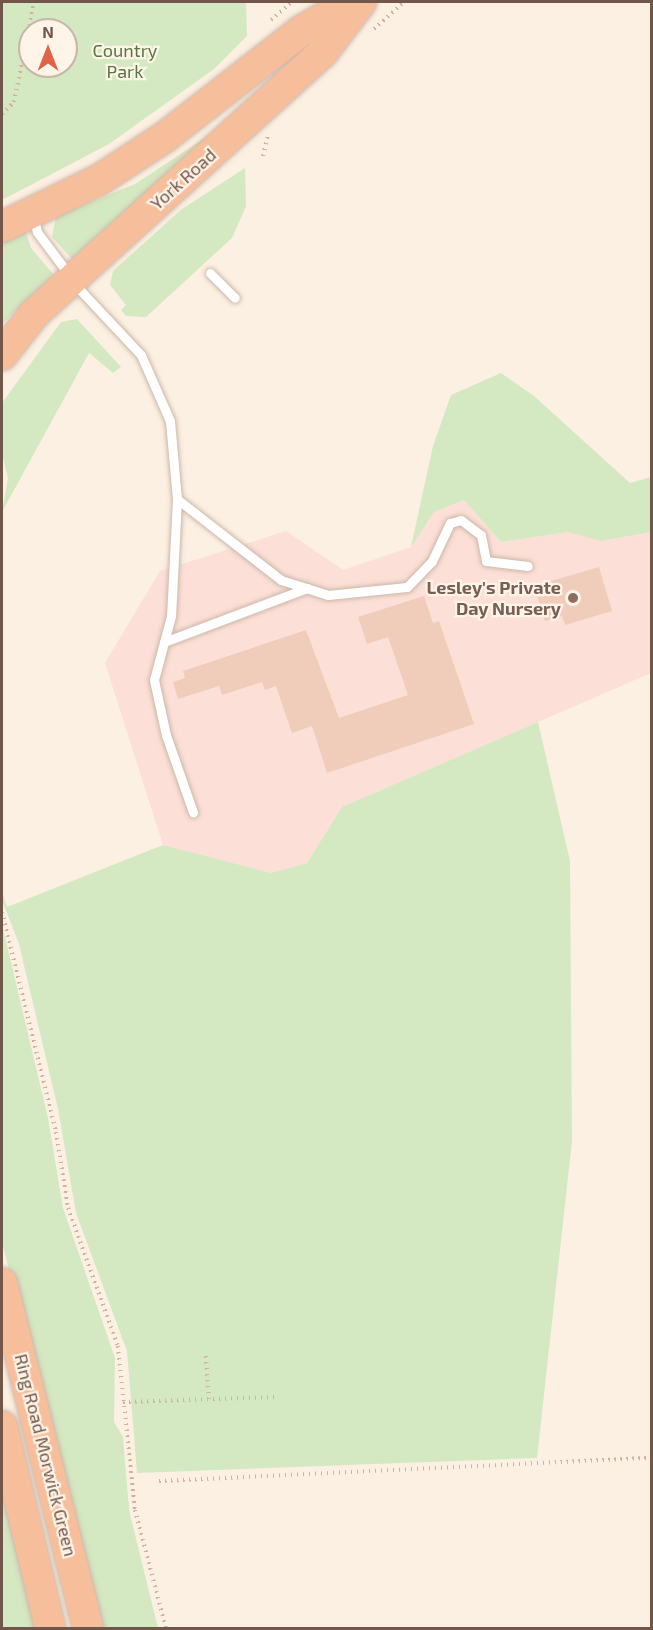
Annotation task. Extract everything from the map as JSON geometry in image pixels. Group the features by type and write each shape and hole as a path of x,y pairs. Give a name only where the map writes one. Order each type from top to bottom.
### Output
{"highway":[{"path":"2,227 33,214 99,180 165,137 301,31 351,2"},
{"name":"York Road","path":"2,355 34,314 323,52 361,2"},
{"name":"Ring Road Morwick Green","path":"2,1283 88,1629"},
{"name":"Ring Road Morwick Green","path":"2,1426 50,1629"}],"lane":[{"path":"33,214 37,232 72,279 141,355 170,421 177,500 171,616 154,680 166,735 193,812"},
{"path":"210,273 235,298"},
{"path":"177,500 281,580 328,594 407,587 432,561 450,523 461,520 481,535 486,561 528,567"},
{"path":"164,642 307,588"}],"path":[{"path":"2,114 14,102 34,2"},
{"path":"282,2 284,7 292,2"},
{"path":"2,912 56,1132 68,1208 118,1346 135,1510 166,1629"},
{"path":"206,1356 209,1399"},
{"path":"123,1402 275,1397"},
{"path":"159,1481 651,1458"}],"shaded area":[{"path":"464,500 501,542 567,532 601,541 651,532 651,673 342,807 307,863 271,873 163,845 105,663 160,571 286,531 343,570 411,547 434,512"}],"green space":[{"name":"Country Park","path":"2,2 246,2 247,36 214,69 109,144 2,200"},
{"path":"212,133 72,259 52,237 56,216 135,184"},
{"path":"245,168 246,206 232,238 146,317 126,316 121,310 126,305 110,285 113,271 182,209"},
{"path":"26,232 31,248 54,275 2,324 2,241"},
{"path":"77,319 121,367 113,373 89,353 2,512 8,478 2,454 2,403 61,322"},
{"path":"501,373 534,396 630,483 651,477 651,532 601,541 567,532 501,542 464,500 434,512 411,547 433,446 451,395"},
{"path":"538,722 570,861 572,1141 537,1458 137,1473 127,1351 76,1213 58,1109 19,944 2,900 2,892 7,907 163,845 271,873 307,863 342,807"},
{"path":"2,924 48,1118 63,1208 115,1358 114,1422 123,1437 129,1510 158,1628 99,1628 2,1242"},
{"path":"2,1478 38,1628 2,1628"}],"building":[{"name":"Lesley's Private Day Nursery","path":"599,567 612,611 565,625 562,616 545,621 534,586"},
{"path":"424,596 433,623 439,621 474,724 327,773 312,726 292,733 276,686 265,690 262,682 222,695 219,686 178,699 173,682 185,678 183,671 306,630 339,718 408,695 388,637 367,644 358,617"}],"place":[{"name":"Lesley's Private Day Nursery","path":"573,598"}]}
